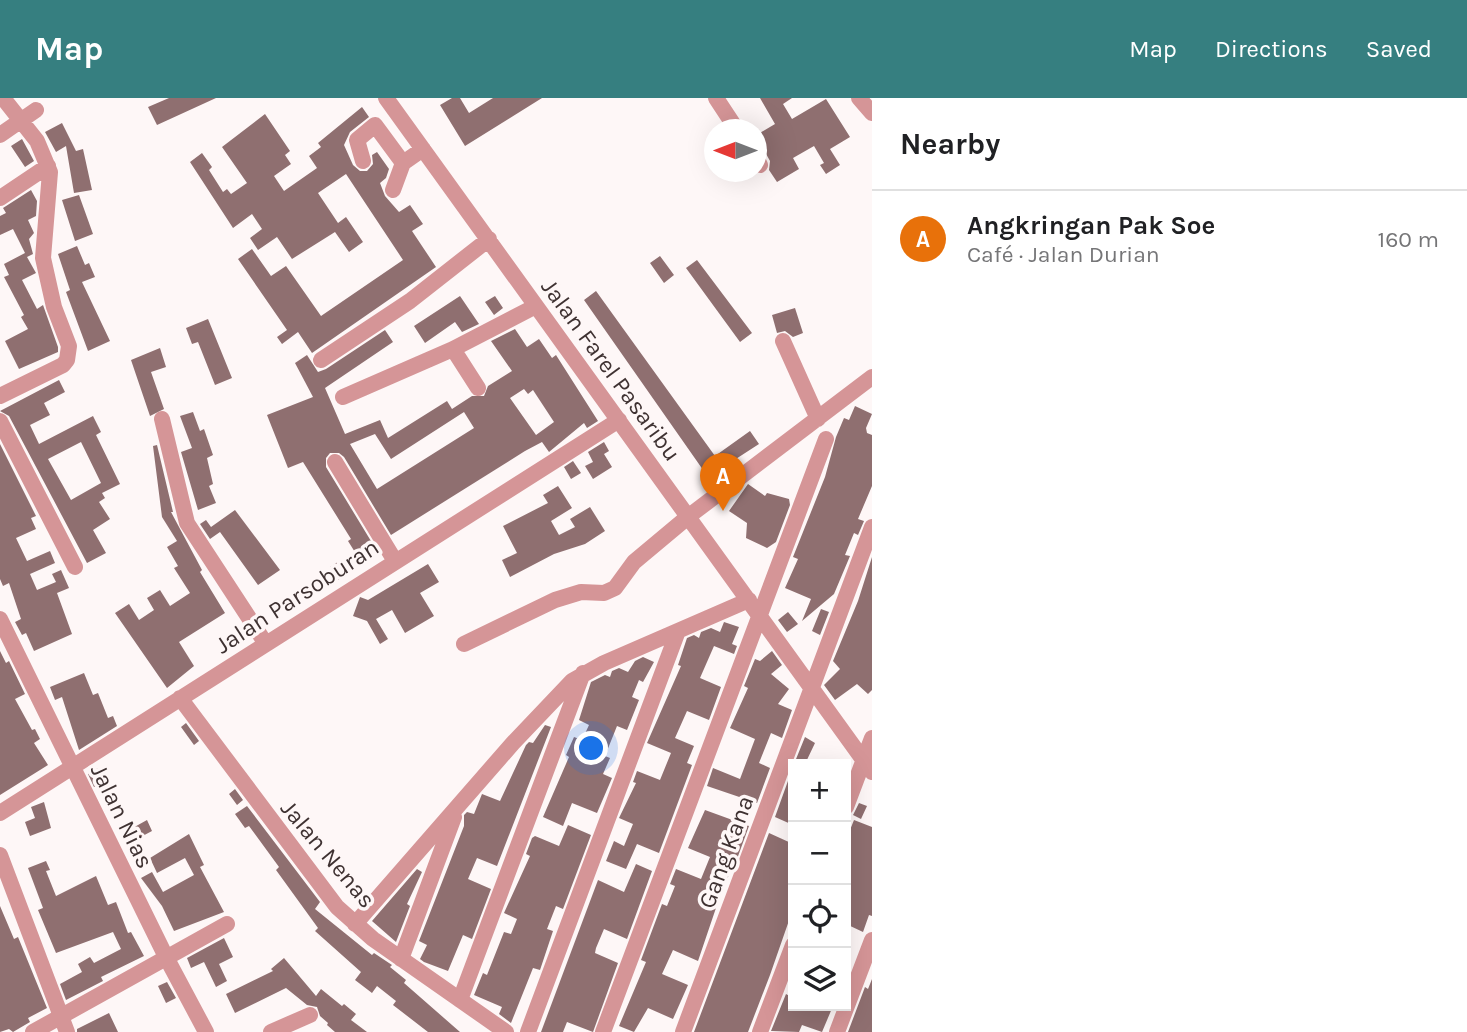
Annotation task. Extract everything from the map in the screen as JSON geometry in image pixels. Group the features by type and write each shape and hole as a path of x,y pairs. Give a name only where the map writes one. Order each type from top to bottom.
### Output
{"street":[{"path":"0,396 63,365 69,354 68,338 54,307 43,258 48,166 37,141 3,98"},
{"path":"716,98 730,119"},
{"path":"859,98 872,113"},
{"path":"363,161 357,140 375,125 391,104"},
{"name":"Jalan Farel Pasaribu","path":"391,104 868,766"},
{"path":"0,135 36,110"},
{"path":"375,125 403,163"},
{"path":"393,190 403,163 422,149"},
{"path":"0,198 48,166"},
{"path":"321,359 410,301 489,239"},
{"path":"342,397 453,349 536,306"},
{"path":"783,341 818,419"},
{"path":"453,349 478,388"},
{"path":"464,644 555,600 581,592 596,594 611,591 619,585 634,562 689,516 872,377"},
{"path":"162,419 187,523 266,644"},
{"name":"Jalan Parsoburan","path":"0,813 619,420"},
{"path":"0,421 75,567"},
{"path":"603,1032 826,439"},
{"path":"335,462 395,561"},
{"name":"Gang Kana","path":"683,1032 872,527"},
{"path":"355,924 558,695 583,673 749,600"},
{"name":"Jalan Nias","path":"0,619 166,957 206,1032"},
{"path":"528,1032 678,631"},
{"path":"460,1000 583,673"},
{"name":"Jalan Nenas","path":"180,698 281,837 337,907 355,924 506,1032"},
{"path":"851,798 868,766 872,738"},
{"path":"401,958 458,806"},
{"path":"0,855 63,1024"},
{"path":"33,1032 63,1024 166,957 227,924"},
{"path":"837,1032 872,940"},
{"path":"760,1032 792,948"},
{"path":"271,1032 310,1016"}],"building":[{"path":"169,98 216,98 157,125 148,107"},
{"path":"452,98 460,98 469,113 493,98 542,98 465,146 440,105"},
{"path":"760,98 792,98 783,104 792,119 826,99 850,137 830,149 840,165 826,174 820,165 824,163 814,146 793,158 799,169 777,182 769,170 770,161 767,156 767,129 775,124"},
{"path":"362,107 369,117 350,132 344,145 353,165 360,171 367,171 373,164 372,155 377,152 389,169 386,178 380,183 385,196 399,212 410,205 423,224 412,231 436,267 312,353 298,332 282,344 277,337 287,330 238,259 252,249 271,276 286,266 321,316 403,260 346,174 318,193 338,223 346,217 363,242 349,252 335,232 292,259 277,237 258,250 250,238 262,229 252,214 233,228 190,162 202,153 212,167 209,170 223,192 227,189 231,194 247,183 222,147 265,114 290,151 285,155 291,164 274,176 284,191 317,168 309,156 321,147 318,143"},
{"path":"62,123 76,151 83,149 92,190 74,193 66,146 56,152 45,132"},
{"path":"22,139 34,161 25,167 11,146"},
{"path":"31,190 37,201 36,216 28,220 34,233 29,239 33,254 27,257 36,273 22,280 37,309 43,305 58,352 19,369 5,341 28,329 21,317 24,315 4,277 9,275 4,264 25,253 13,229 0,235 0,216 6,213 3,208"},
{"path":"79,195 93,234 75,241 62,200"},
{"path":"77,246 85,265 89,263 95,277 82,282 110,341 88,351 66,292 70,290 58,254"},
{"path":"660,256 674,275 664,283 650,263"},
{"path":"697,260 752,333 740,342 686,268"},
{"path":"596,291 715,456 750,431 759,444 708,477 584,300"},
{"path":"460,296 479,324 462,332 455,322 425,343 414,326"},
{"path":"495,296 503,308 494,315 485,302"},
{"path":"795,308 803,333 793,337 785,331 777,333 772,315"},
{"path":"208,319 232,378 215,385 198,342 192,344 186,328"},
{"path":"515,329 527,347 539,339 552,358 556,355 598,421 587,428 584,423 549,452 542,442 525,451 391,535 344,457 339,453 330,453 326,458 326,467 374,546 358,557 348,541 351,539 303,462 288,468 267,415 313,397 295,363 307,355 318,372 385,330 393,342 325,388 345,434 380,420 388,438 447,401 452,409 472,396 484,396 488,386 512,371 491,341","holes":["524,389 528,394 533,390 554,422 536,435 510,398","464,412 474,428 377,489 350,444 375,434 391,459"]},
{"path":"160,348 166,367 151,372 164,409 150,416 131,360"},
{"path":"59,380 65,392 44,403 50,415 30,425 39,444 93,416 101,432 96,435 120,484 102,493 105,498 99,502 110,519 93,530 106,553 87,563 9,416 0,411","holes":["81,442 101,483 71,500 48,459"]},
{"path":"855,406 872,414 866,428 867,433 872,435 872,486 858,519 864,521 858,535 854,533 845,555 850,556 834,594 802,621 811,599 785,588 798,559 793,557 825,477 836,437 844,418 849,420"},
{"path":"193,412 200,431 204,429 213,455 207,458 213,484 209,486 216,503 198,510 181,452 192,448 180,416"},
{"path":"604,442 609,451 604,454 612,467 593,479 585,466 593,462 588,452"},
{"path":"0,444 36,516 31,518 36,529 16,538 27,561 50,551 55,563 30,574 37,590 56,582 52,574 61,570 69,588 57,593 72,634 34,651 26,633 22,635 15,622 21,619 9,583 3,586 0,579"},
{"path":"157,445 171,512 202,570 200,572 225,613 179,642 194,666 167,688 115,613 129,604 139,620 154,610 147,598 160,590 170,606 190,593 174,568 178,566 167,547 177,541 162,517 153,446"},
{"path":"573,461 581,473 571,479 564,467"},
{"path":"748,484 765,496 767,493 789,499 790,505 776,542 767,548 746,538 747,523 729,511"},
{"path":"558,486 572,508 551,521 559,535 575,527 570,519 590,507 605,531 585,544 554,554 510,577 502,560 517,553 503,526 548,503 543,495"},
{"path":"235,510 280,570 258,585 220,532 210,539 200,524 206,520 211,527"},
{"path":"872,557 872,690 868,694 857,684 835,700 824,685 840,669 833,661 858,601"},
{"path":"341,560 349,573 338,580 330,567"},
{"path":"428,564 439,582 420,593 434,616 405,633 392,610 376,619 388,639 380,644 367,621 353,616 360,597 368,600"},
{"path":"821,609 829,612 820,635 812,631"},
{"path":"788,612 798,624 787,632 778,620"},
{"path":"724,622 739,627 732,644 737,646 734,654 714,646 700,678 721,687 709,720 687,711 675,738 694,746 687,763 692,765 659,853 637,844 626,869 606,861 614,841 624,846 633,824 619,818 636,783 633,782 637,771 660,780 671,753 647,743 681,666 678,665 687,638 694,635 699,638 701,632 711,628 720,632"},
{"path":"0,651 6,663 9,661 25,694 15,699 40,739 34,743 48,765 0,795"},
{"path":"772,651 782,665 771,674 789,689 778,704 792,710 782,738 771,733 759,763 770,768 757,803 707,786 713,768 740,779 755,739 730,728 748,688 744,686 755,659 760,661"},
{"path":"643,657 654,662 643,682 639,680 632,697 639,700 627,730 617,726 605,756 610,758 603,774 612,778 597,813 572,803 563,826 543,817 569,757 566,755 574,737 582,740 589,725 579,720 591,682 605,675 610,677 612,671 619,668 628,672 635,661"},
{"path":"84,673 93,695 98,693 108,718 113,716 117,726 79,750 62,697 55,700 50,687"},
{"path":"186,723 199,741 194,745 181,727"},
{"path":"545,725 551,727 497,866 477,858 468,879 491,889 472,939 463,935 448,971 424,962 420,959 427,945 419,941 464,826 464,815 467,812 474,814 482,794 500,801 526,745 533,743"},
{"path":"805,737 815,743 807,759 796,759"},
{"path":"98,768 105,781 94,787 88,774"},
{"path":"788,781 788,823 775,817"},
{"path":"235,789 243,800 237,805 229,794"},
{"path":"44,802 51,828 30,836 25,822 35,818 31,807"},
{"path":"859,803 867,806 861,819 853,815"},
{"path":"247,806 320,902 315,909 372,955 374,953 392,965 390,967 406,980 404,983 460,1032 428,1032 393,1005 396,1001 377,986 372,993 355,980 361,972 315,931 318,928 276,870 279,867 249,826 245,828 235,814"},
{"path":"705,810 749,826 737,859 727,879 723,877 712,903 717,905 698,961 673,950 662,974 688,985 673,1019 648,1008 634,1032 619,1026 646,962 641,960 662,904 667,906 675,886 670,884 676,869 701,879 710,857 688,848"},
{"path":"147,820 152,831 135,840 129,830"},
{"path":"854,820 872,827 872,916 869,915 863,932 851,926 851,828"},
{"path":"568,825 591,835 563,909 556,906 547,929 553,931 540,970 533,968 511,1023 499,1014 502,1007 474,995 483,973 487,975 504,932 511,934 517,919 504,913 530,856 526,854 532,838 535,836 559,846"},
{"path":"769,833 788,842 788,923 770,975 748,1032 694,1032"},
{"path":"189,834 204,865 200,867 224,912 174,931 162,906 141,878 152,872 163,892 194,875 185,858 157,873 150,858"},
{"path":"46,861 50,870 46,871 56,896 96,876 108,905 116,902 128,933 131,932 144,956 101,977 103,981 66,1000 60,984 82,972 78,964 90,957 94,963 121,949 113,932 56,953 38,910 43,908 28,868"},
{"path":"636,864 652,871 627,939 604,929 596,948 595,953 618,963 593,1032 567,1022 563,1032 541,1032 598,880 624,892"},
{"path":"417,869 422,872 407,904 410,906 396,942 372,921"},
{"path":"0,906 14,939 18,937 47,1008 28,1018 30,1022 13,1032 9,1029 0,1032"},
{"path":"224,938 233,957 219,964 227,981 216,987 204,962 191,968 187,958"},
{"path":"284,958 316,996 321,989 342,1006 344,1004 356,1014 351,1020 367,1032 335,1032 320,1016 317,1007 307,1005 286,988 235,1013 226,994 273,971 271,969"},
{"path":"872,979 872,1032 848,1032 865,987 868,989"},
{"path":"167,982 176,998 166,1003 158,986"},
{"path":"786,994 788,1011 831,1011 822,1032 802,1025 799,1032 771,1031"},
{"path":"109,1013 118,1032 77,1032 77,1029"}],"place":[{"name":"Angkringan Pak Soe","path":"723,511"}]}
